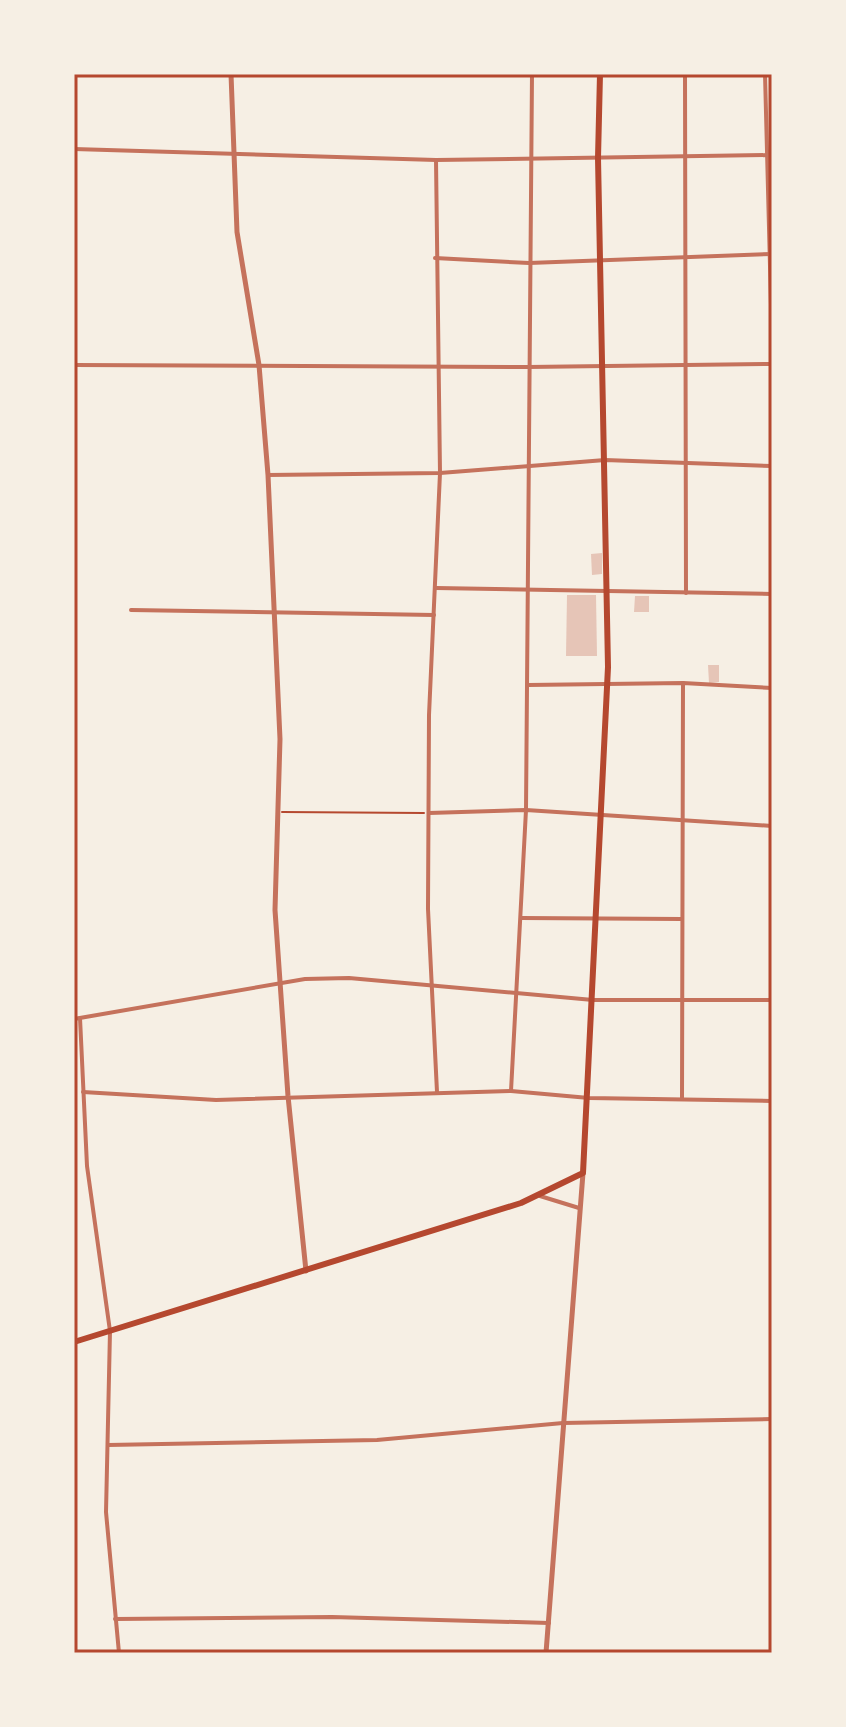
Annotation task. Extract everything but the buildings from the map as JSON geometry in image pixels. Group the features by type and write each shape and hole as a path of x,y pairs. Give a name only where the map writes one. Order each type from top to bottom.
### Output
{"main road":[{"path":"74,1342 306,1272 540,1196 583,1173 607,685 598,158 600,74"}],"street":[{"path":"231,74 237,232 259,365 268,475 280,739 274,887 288,1096 306,1272"},
{"path":"511,1091 526,810 532,74"},
{"path":"685,74 688,257 686,593"},
{"path":"765,74 772,343"},
{"path":"74,149 436,160 769,155"},
{"path":"436,160 434,258 440,473 429,813 429,985 437,1092"},
{"path":"434,258 529,263 771,254"},
{"path":"74,365 528,367 772,364"},
{"path":"268,475 440,473 605,460 772,466"},
{"path":"436,588 772,594"},
{"path":"131,610 434,615"},
{"path":"528,685 683,683 772,688"},
{"path":"682,1099 683,683"},
{"path":"429,813 526,810 772,826"},
{"path":"521,918 682,919"},
{"path":"119,1653 106,1512 110,1331 87,1166 77,1018 305,979 349,978 593,1000 772,1000"},
{"path":"83,1092 216,1100 511,1091 589,1098 772,1101"},
{"path":"546,1653 583,1173"},
{"path":"540,1196 579,1208"},
{"path":"108,1445 377,1440 563,1423 772,1419"},
{"path":"115,1619 332,1617 550,1623"}],"path":[{"path":"276,812 429,813"}]}
